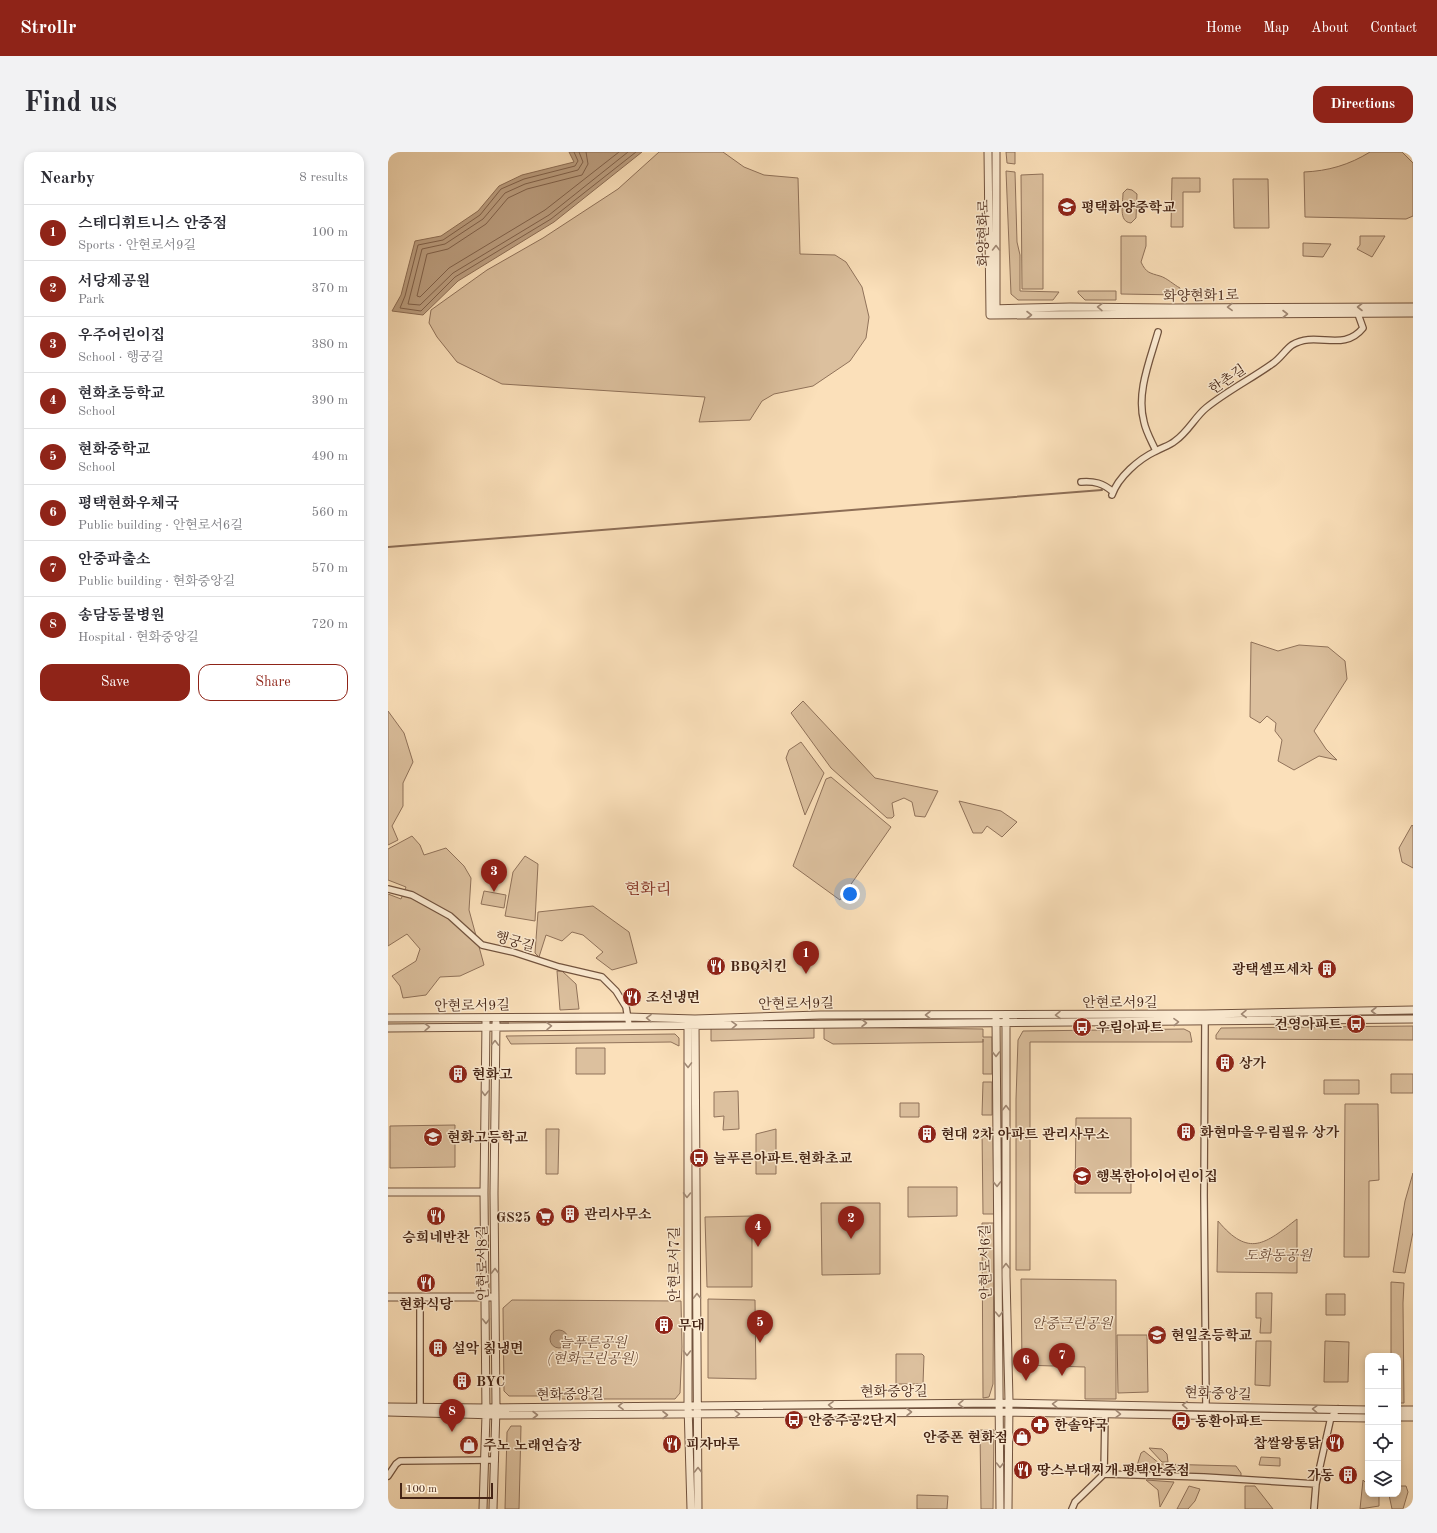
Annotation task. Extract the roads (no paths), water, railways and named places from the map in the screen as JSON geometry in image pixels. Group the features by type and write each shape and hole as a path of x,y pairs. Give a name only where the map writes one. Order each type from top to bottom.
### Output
{"street":[{"path":"988,152 993,312"},
{"name":"화양현화로","path":"993,312 996,152"},
{"name":"화양현화1로","path":"993,312 1070,307 1413,307"},
{"name":"화양현화1로","path":"993,312 1413,314"},
{"name":"한촌길","path":"1080,482 1090,481 1101,483 1112,494 1137,463 1156,451 1175,442 1205,408 1272,364 1292,345 1304,341 1322,339 1336,341 1346,340 1358,334 1362,328 1358,314"},
{"path":"1156,451 1144,423 1141,406 1143,383 1158,332"},
{"name":"행궁길","path":"388,889 412,895 450,916 482,945 513,952 559,967 602,977 616,991 626,1007 629,1025"},
{"name":"안현로서9길","path":"388,1018 627,1017 691,1022 820,1015 1006,1015 1205,1018 1413,1010"},
{"name":"안현로서6길","path":"996,1015 1000,1509"},
{"name":"안현로서6길","path":"1006,1015 1006,1276 1009,1403 1008,1509"},
{"name":"안현로서8길","path":"493,1509 496,1412 494,1193 496,1017"},
{"name":"안현로서8길","path":"483,1509 486,1460 486,1297 484,1192 486,1018"},
{"path":"1205,1018 1204,1195 1207,1415"},
{"path":"388,1028 629,1025 691,1022 996,1024 1205,1018 1413,1019"},
{"name":"안현로서7길","path":"691,1022 688,1405 691,1509"},
{"name":"안현로서7길","path":"691,1022 698,1405 698,1509"},
{"path":"388,1192 484,1192"},
{"path":"388,1297 496,1296"},
{"path":"388,1412 420,1410 420,1297"},
{"name":"현화중앙길","path":"388,1407 420,1410 496,1412 688,1405 1009,1403 1365,1410"},
{"path":"1314,1509 1316,1484 1331,1417 1338,1409"},
{"path":"1401,1410 1413,1410"},
{"path":"496,1412 688,1415 876,1412 1009,1412 1365,1418"},
{"path":"1072,1509 1075,1502 1104,1474 1105,1414"},
{"path":"1401,1418 1413,1417"},
{"path":"388,1476 396,1464 400,1461 495,1460"},
{"path":"1104,1474 1204,1477 1316,1484"}],"water":[{"path":"569,152 642,152 554,222 458,281 423,315 392,311 401,295 415,241 441,236 478,211 499,186 522,175 574,162"},
{"path":"559,1330 565,1333 568,1339 565,1345 559,1348 553,1345 550,1339 553,1333"}],"waterway":[{"path":"388,547 1102,490"}],"place":[{"name":"평택화양중학교","path":"1067,207"},
{"name":"우주어린이집","path":"494,892"},
{"name":"BBQ치킨","path":"716,966"},
{"name":"광택셀프세차","path":"1327,969"},
{"name":"스테디휘트니스 안중점","path":"806,974"},
{"name":"조선냉면","path":"632,997"},
{"name":"건영아파트","path":"1356,1024"},
{"name":"우림아파트","path":"1082,1027"},
{"name":"상가","path":"1225,1063"},
{"name":"현화고","path":"458,1074"},
{"name":"화현마을우림필유 상가","path":"1186,1132"},
{"name":"현대 2차 아파트 관리사무소","path":"927,1134"},
{"name":"현화고등학교","path":"433,1137"},
{"name":"늘푸른아파트.현화초교","path":"699,1158"},
{"name":"행복한아이어린이집","path":"1082,1176"},
{"name":"관리사무소","path":"570,1214"},
{"name":"승희네반찬","path":"436,1216"},
{"name":"GS25","path":"545,1217"},
{"name":"서당제공원","path":"851,1239"},
{"name":"현화초등학교","path":"758,1247"},
{"name":"현화식당","path":"426,1283"},
{"name":"무대","path":"664,1325"},
{"name":"현일초등학교","path":"1157,1335"},
{"name":"현화중학교","path":"760,1343"},
{"name":"설악 칡냉면","path":"438,1348"},
{"name":"안중파출소","path":"1062,1376"},
{"name":"BYC","path":"462,1381"},
{"name":"평택현화우체국","path":"1026,1381"},
{"name":"안중주공2단지","path":"794,1420"},
{"name":"동환아파트","path":"1181,1421"},
{"name":"한솔약국","path":"1040,1425"},
{"name":"송담동물병원","path":"452,1432"},
{"name":"안중폰 현화점","path":"1022,1437"},
{"name":"찹쌀왕통닭","path":"1335,1443"},
{"name":"피자마루","path":"672,1444"},
{"name":"주노 노래연습장","path":"469,1445"},
{"name":"땅스부대찌개 평택안중점","path":"1023,1470"},
{"name":"가동","path":"1348,1475"}],"district":[{"name":"현화리","path":"648,888"}],"park label":[{"name":"도화동공원","path":"1278,1255"},
{"name":"안중근린공원","path":"1072,1323"},
{"name":"늘푸른공원 (현화근린공원)","path":"593,1350"}]}
